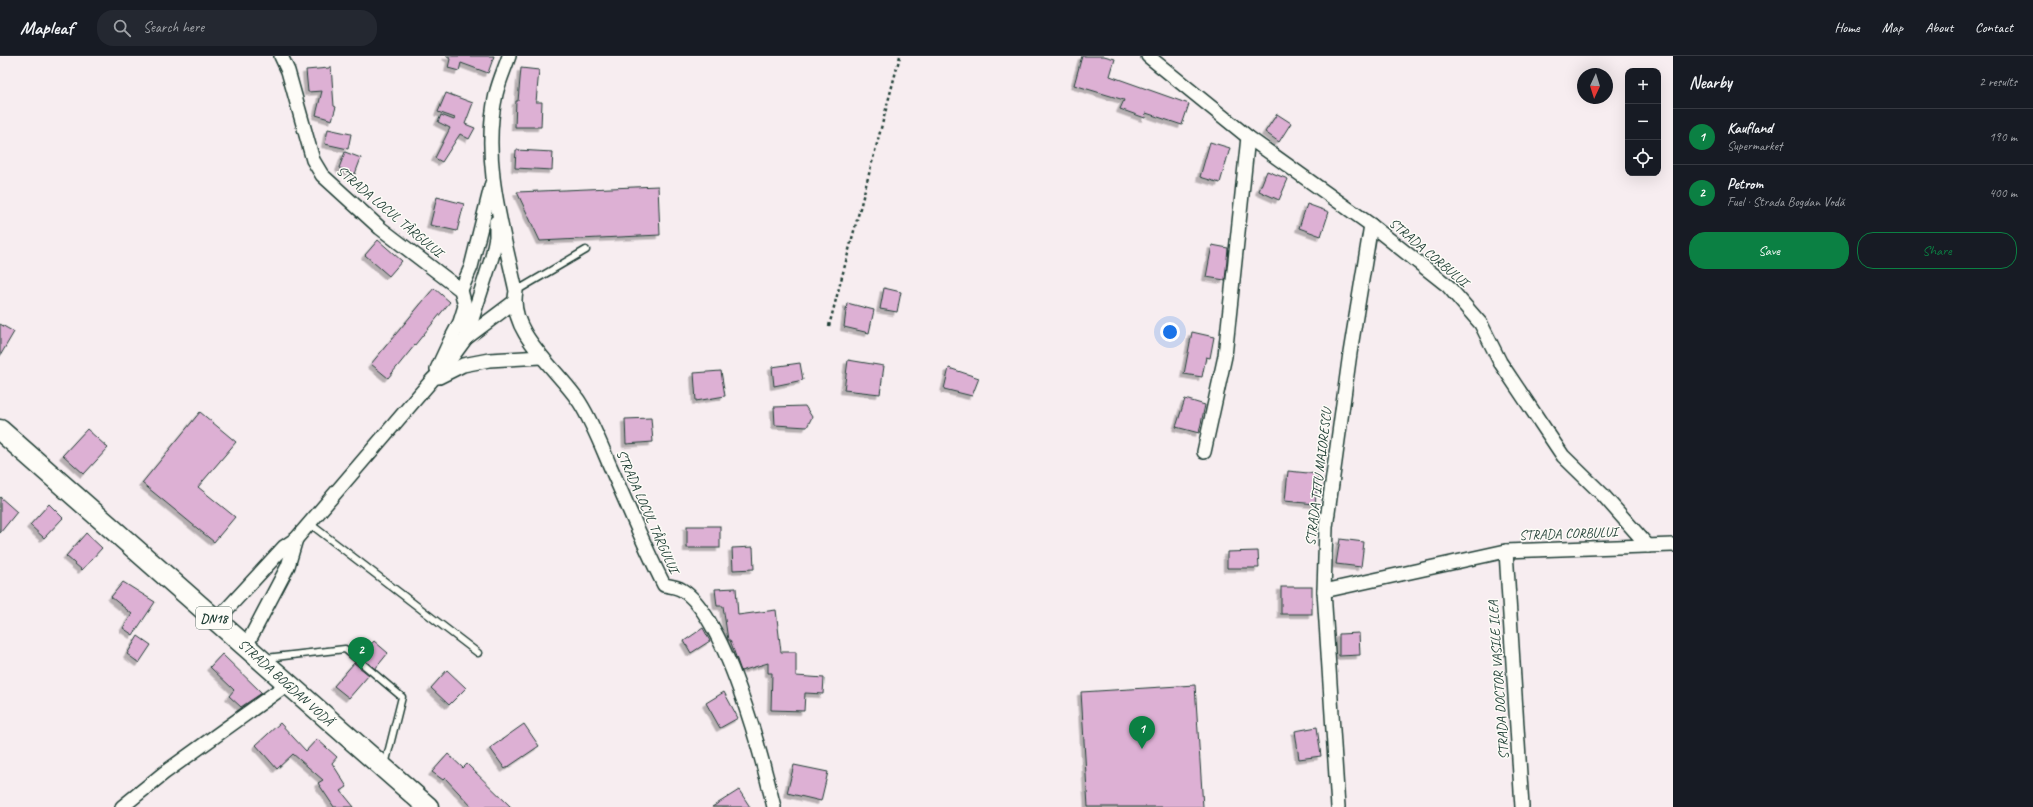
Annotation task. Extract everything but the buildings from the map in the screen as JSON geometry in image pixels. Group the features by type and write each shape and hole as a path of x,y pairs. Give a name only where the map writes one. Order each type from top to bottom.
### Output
{"main road":[{"name":"STRADA BOGDAN VODĂ","path":"0,430 428,807"}],"street":[{"name":"STRADA LOCUL TÂRGULUI","path":"281,56 288,71 313,160 322,175 380,228 461,290"},
{"name":"STRADA LOCUL TÂRGULUI","path":"466,338 492,257 496,237 496,206 492,180 491,144 496,94 509,56"},
{"name":"STRADA CORBULUI","path":"1148,56 1248,137 1371,225 1448,286 1481,324 1500,362 1564,456 1603,495 1648,546"},
{"path":"1204,452 1225,356 1248,137"},
{"name":"STRADA LOCUL TÂRGULUI","path":"432,380 460,322 465,306 461,290 471,267 492,180"},
{"name":"STRADA LOCUL TÂRGULUI","path":"492,180 515,296 516,313 541,356 579,402 598,439 646,550 664,584 681,589 695,601 713,628 729,660 748,715 774,807"},
{"name":"STRADA TITU MAIORESCU","path":"1338,807 1324,591 1326,527 1350,353 1371,225"},
{"name":"STRADA LOCUL TÂRGULUI","path":"471,267 478,300"},
{"name":"STRADA LOCUL TÂRGULUI","path":"216,621 284,547 296,539 432,380 444,368 466,338 515,296"},
{"name":"STRADA LOCUL TÂRGULUI","path":"432,380 463,365 489,360 541,356"},
{"name":"STRADA LOCUL TÂRGULUI","path":"253,652 288,566 296,539"},
{"name":"STRADA CORBULUI","path":"1324,591 1506,551 1673,545"},
{"name":"STRADA DOCTOR VASILE ILEA","path":"1506,551 1522,807"},
{"path":"122,807 164,773 288,683"}],"lane":[{"path":"515,296 586,250"},
{"path":"309,523 478,653"},
{"path":"253,652 345,649 402,698 384,769"}],"path":[{"path":"829,326 900,56"}],"place":[{"name":"Petrom","path":"361,670"},
{"name":"Kaufland","path":"1142,749"}]}
